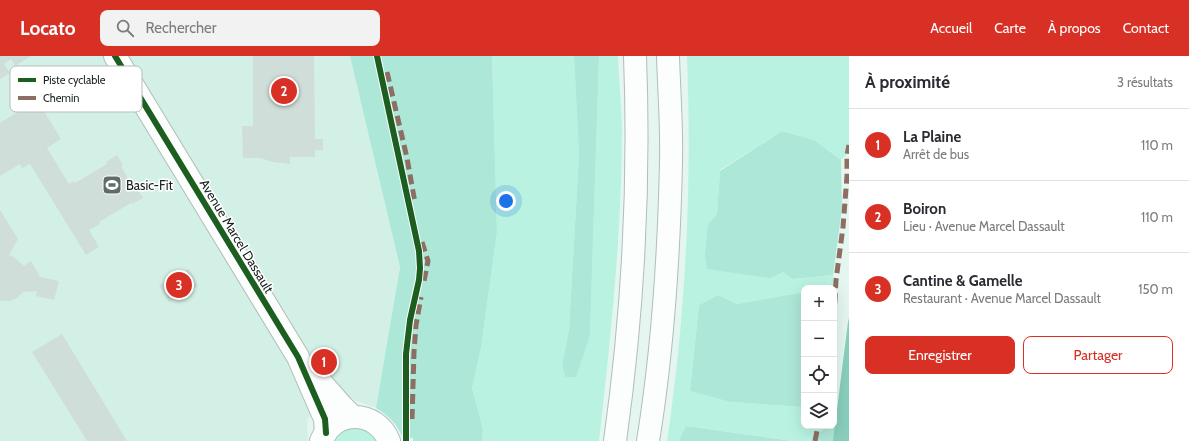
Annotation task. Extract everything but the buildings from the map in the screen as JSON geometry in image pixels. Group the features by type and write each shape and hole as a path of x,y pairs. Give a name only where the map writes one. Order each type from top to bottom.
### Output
{"main road":[{"name":"Avenue Marcel Dassault","path":"115,56 121,66"},
{"path":"615,441 622,390 634,260 637,123 635,56"},
{"path":"648,441 662,338 668,255 671,161 668,56"},
{"name":"Avenue Marcel Dassault","path":"142,100 298,357 324,419 324,437"},
{"name":"Avenue Marcel Dassault","path":"298,357 331,395 353,416"},
{"name":"Avenue Marcel Dassault","path":"324,437 335,423 344,418 353,416 375,422 383,430 389,441"}],"shaded area":[{"path":"0,56 350,56 400,267 376,408 354,400 345,393 307,419 308,441 0,441"},
{"path":"350,56 492,56 497,232 481,348 472,388 483,429 482,441 413,441 413,438 402,436 391,420 376,408 400,267"},
{"path":"492,56 574,56 579,155 569,329 562,366 567,377 590,335 599,56 618,56 622,126 622,165 612,323 599,441 482,441 483,429 472,388 481,348 497,232"},
{"path":"574,56 599,56 590,335 576,377 566,377 562,366 569,329 579,155"},
{"path":"687,56 849,56 849,152 841,160 814,140 782,131 720,170 717,214 708,226 794,279 833,275 833,285 801,285 801,293 737,304 718,295 699,305 690,391 730,402 801,407 801,429 824,429 811,441 793,441 687,426 679,441 667,441 679,345 686,249 689,153"},
{"path":"782,131 814,140 841,160 842,208 833,275 793,279 783,272 770,278 707,269 705,255 708,225 717,214 720,171"},
{"path":"801,293 801,407 730,402 690,391 699,305 718,295 737,304"},
{"path":"849,318 849,441 833,441 835,429 837,429 837,409"},
{"path":"848,406 847,441 811,441 824,429 837,429 837,410"},
{"path":"359,423 383,441 331,441 336,432"},
{"path":"686,426 793,441 679,441"}],"marked path":[{"path":"387,72 407,158 415,203"},
{"path":"836,285 843,227 847,155 849,145"},
{"path":"422,242 428,261 424,281"},
{"path":"412,419 414,352 416,325 421,297"},
{"path":"815,441 817,429"}],"cycle path":[{"path":"115,56 121,66"},
{"path":"377,56 419,251 419,280 410,320 406,354 406,441"},
{"path":"142,100 298,357 325,419 326,433"}],"place":[{"name":"Boiron","path":"284,91"},
{"name":"Basic-Fit","path":"112,185"},
{"name":"Cantine & Gamelle","path":"179,285"},
{"name":"La Plaine","path":"324,362"}]}
